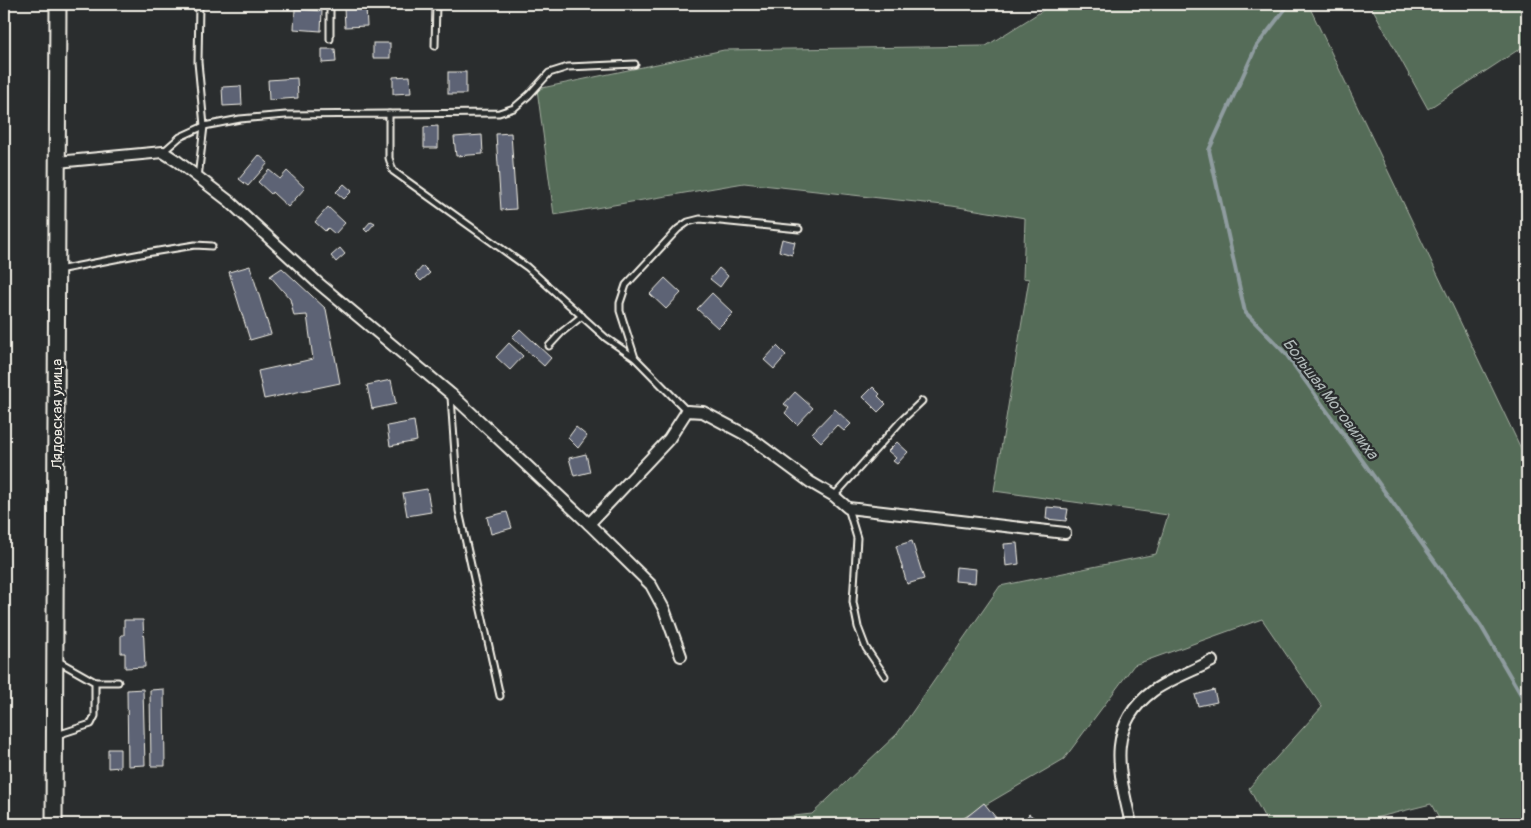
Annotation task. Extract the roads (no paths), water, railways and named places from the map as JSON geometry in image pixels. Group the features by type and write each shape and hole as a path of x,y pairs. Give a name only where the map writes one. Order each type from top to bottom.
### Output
{"main road":[{"name":"Лядовская улица","path":"54,824 58,4"}],"street":[{"path":"57,162 163,152 178,161 228,201 316,282 451,394 651,585 664,609 681,656"},
{"path":"589,524 669,439 687,411 703,412 748,436 810,482 834,496 848,508 1065,533"},
{"path":"1131,824 1119,770 1120,738 1132,711 1154,690 1212,661"}],"lane":[{"path":"198,178 204,126 198,62 199,4"},
{"path":"330,4 330,39"},
{"path":"436,4 436,46"},
{"path":"163,152 180,137 204,126 240,119 286,115 499,113 514,108 549,73 568,67 635,64"},
{"path":"389,114 389,158 393,171 527,267 606,338 635,358 687,411"},
{"path":"635,358 620,311 622,294 626,285 678,229 688,222 700,219 717,219 799,229"},
{"path":"57,270 195,245 212,246"},
{"path":"549,346 562,332 582,316"},
{"path":"451,394 459,511 500,696"},
{"path":"834,496 901,421 922,401"},
{"path":"848,508 857,538 853,602 858,628 866,648 885,676"},
{"path":"56,660 95,682 118,682"},
{"path":"55,736 92,724 95,716 95,682"}],"waterway":[{"name":"Большая Мотовилиха","path":"1289,4 1256,47 1209,150 1245,312 1286,354 1481,626 1527,705"}]}
